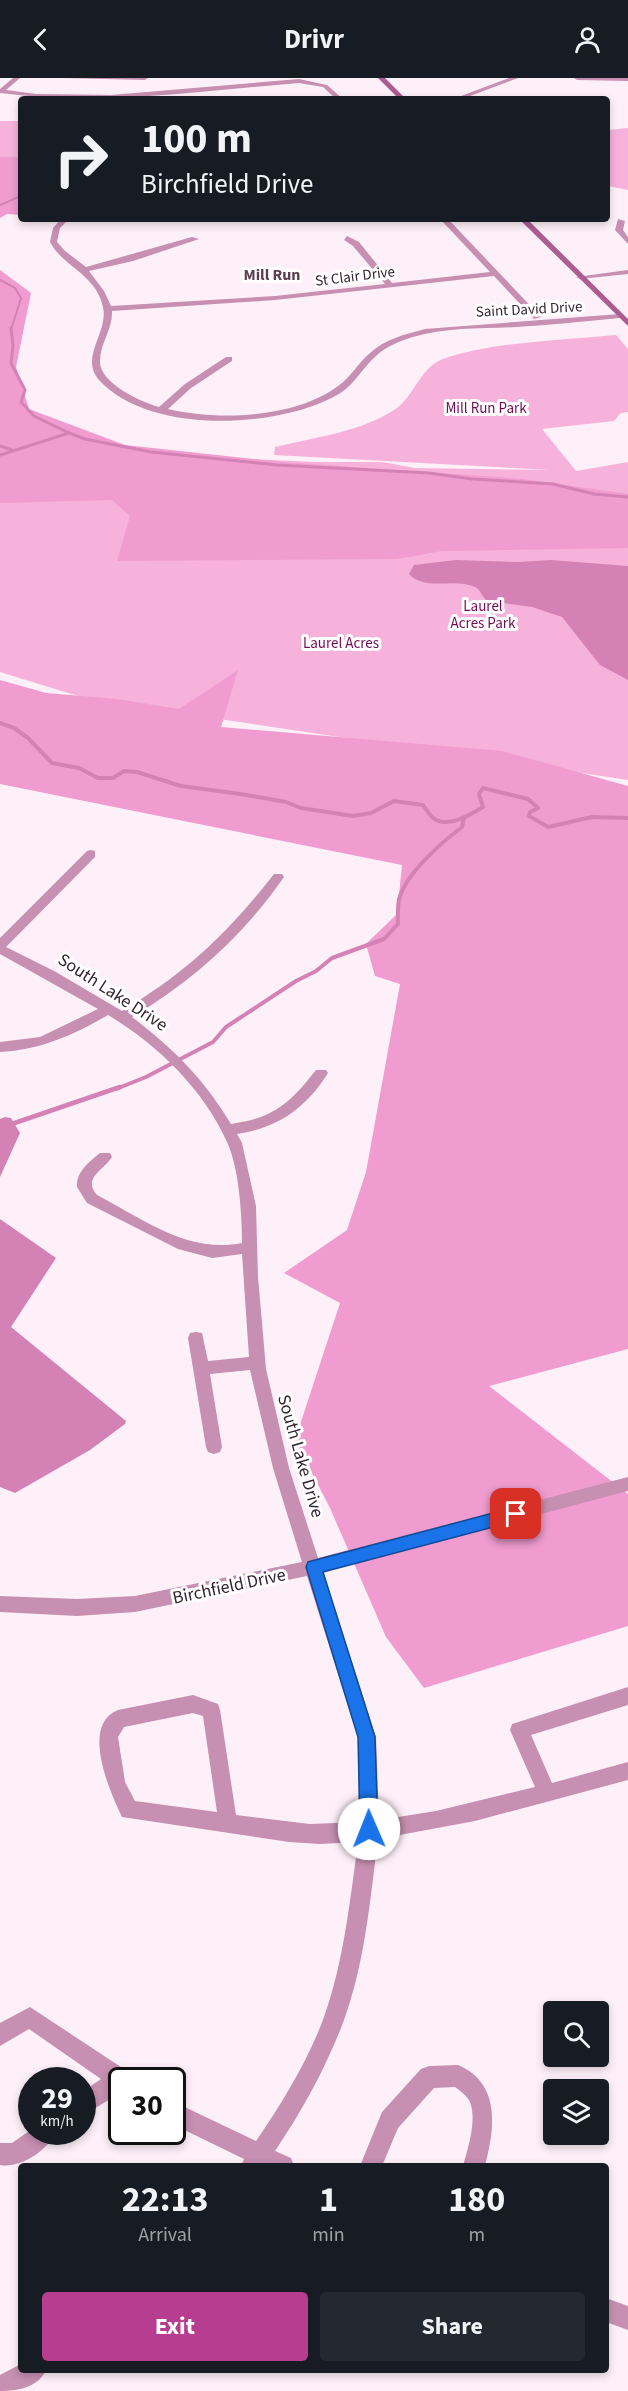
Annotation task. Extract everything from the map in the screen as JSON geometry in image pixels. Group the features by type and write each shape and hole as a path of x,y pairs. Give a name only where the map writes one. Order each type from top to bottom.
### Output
{"main road":[{"path":"381,78 400,96"},
{"path":"527,222 628,324"}],"street":[{"path":"1,91 17,78"},
{"path":"65,78 145,78"},
{"path":"249,78 257,85"},
{"path":"464,96 515,78"},
{"path":"577,78 628,79"},
{"path":"1,91 35,96 137,95 257,85 313,83 325,86 337,96"},
{"path":"621,221 619,230 628,242"},
{"path":"63,222 54,233 54,243 61,252 84,270 100,290 109,309 108,327 94,358 96,369 103,380 121,394 161,410 202,416 232,417 299,407 323,399 342,388 355,377 373,355 394,341 435,330 469,327"},
{"path":"447,222 537,317"},
{"path":"347,238 356,244 390,285"},
{"path":"84,270 115,264 195,239"},
{"path":"580,277 628,272"},
{"name":"St Clair Drive","path":"109,309 228,303 496,274"},
{"name":"Saint David Drive","path":"469,327 611,309"},
{"name":"Saint David Drive","path":"469,327 620,316"},
{"path":"161,410 182,390 229,359"},
{"path":"0,948 91,854"},
{"path":"122,1017 166,990 203,961 224,941 278,878"},
{"name":"South Lake Drive","path":"0,948 122,1017 162,1047 188,1074 235,1143 247,1196 250,1277 257,1362 281,1468 367,1737 369,1829 357,1927 334,2019 311,2069 281,2123 256,2160"},
{"path":"0,1047 14,1047 52,1040 108,1009"},
{"path":"228,1130 254,1127 278,1119 296,1104 321,1073"},
{"path":"105,1157 87,1175 83,1183 85,1192 92,1199 197,1249 222,1252 250,1247"},
{"path":"196,1338 214,1447"},
{"path":"201,1368 257,1362"},
{"name":"Birchfield Drive","path":"0,1604 45,1608 154,1602 314,1567 628,1484"},
{"path":"547,1793 519,1730 628,1696"},
{"path":"228,1824 211,1710 193,1704 118,1719 108,1736 116,1783 129,1810 228,1824 301,1833 418,1824 628,1771"},
{"path":"0,2035 30,2017 108,2072"},
{"path":"372,2163 390,2120 429,2077 458,2076 478,2094 482,2121 480,2146 475,2163"},
{"path":"186,2120 256,2160"},
{"path":"0,2154 6,2156 18,2153 28,2145"},
{"path":"609,2311 628,2318"},
{"path":"0,2388 28,2373"}],"green space":[{"path":"0,121 18,121 18,196 0,202"},
{"path":"628,128 628,190 610,186 610,130"},
{"name":"Laurel Acres Park","path":"616,335 628,349 628,412 621,413 614,421 542,429 576,471 628,462 628,780 91,700 0,672 0,421 10,435 205,457 316,462 382,462 415,468 550,470 274,455 275,447 338,433 383,416 397,408 409,396 429,368 443,359 505,345"}],"shaded area":[{"path":"0,157 18,157 18,215 7,214 0,218"},
{"path":"0,270 31,293 16,367 29,409 125,445 282,462 523,479 628,494 628,548 442,551 397,559 117,561 130,516 112,500 0,503"},
{"path":"456,560 518,562 551,560 628,566 628,680 600,665 562,617 532,607 487,601 477,588 467,584 424,582 409,574 414,565"},
{"path":"238,670 221,727 502,751 628,786 628,1349 489,1386 628,1494 628,1626 424,1688 386,1637 330,1508 295,1440 340,1303 284,1273 347,1230 366,1172 400,984 375,976 366,944 397,914 402,865 0,784 0,680 46,693 117,699 179,709"},
{"path":"11,1118 20,1133 0,1177 0,1119"},
{"path":"0,1219 56,1258 11,1327 126,1421 90,1450 15,1493 0,1487"}],"waterway":[{"path":"0,205 18,197"},
{"path":"0,280 15,288 21,298 11,329"},
{"path":"11,329 13,346 11,363 25,390 21,402 34,416 69,433"},
{"path":"0,455 69,433"},
{"path":"69,433 85,439 151,452 277,465 429,473 472,479 553,484 594,494 628,497"},
{"path":"0,446 12,450"},
{"path":"0,723 14,728 28,738 52,763 79,768 98,778 113,778 124,771 137,772 181,786 241,794 286,802 301,808 353,816 371,813 394,801 423,805 432,817 444,822 458,820 483,807 479,794 483,788 528,799 538,808 530,812 529,816 548,827 592,817 628,818"},
{"path":"116,1089 146,1077 213,1042 226,1027 296,981 316,971 332,958 384,939 398,924 399,899 404,887 418,867 462,827 464,818"},
{"path":"0,1128 120,1087"}],"district":[{"name":"Mill Run","path":"272,274"}],"route":[{"path":"369,1829 367,1737 314,1567 516,1514"}],"park label":[{"name":"Mill Run Park","path":"486,408"},
{"name":"Laurel Acres","path":"341,643"}]}
